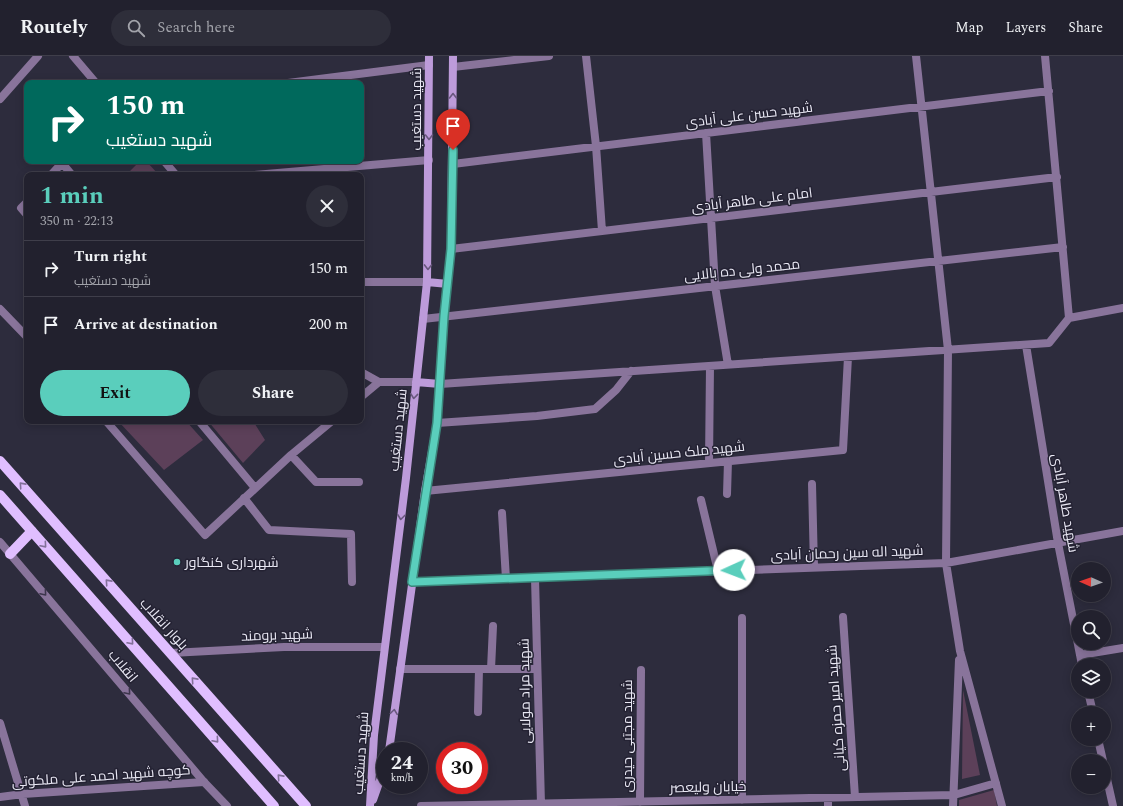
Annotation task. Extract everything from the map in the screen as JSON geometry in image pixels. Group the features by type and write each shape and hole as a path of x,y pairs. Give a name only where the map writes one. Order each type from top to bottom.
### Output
{"main road":[{"name":"شهید دستغیب","path":"370,806 374,735 406,478 427,282 429,56"},
{"name":"شهید دستغیب","path":"390,742 425,491 437,423 444,316 451,249 453,56"},
{"path":"427,282 448,284"},
{"path":"416,382 440,384"},
{"name":"بلوار انقلاب","path":"0,461 306,806"},
{"path":"0,495 274,806"},
{"path":"10,554 32,531"},
{"name":"شهید دستغیب","path":"370,806 376,790"}],"street":[{"path":"0,99 38,56"},
{"path":"73,56 93,80"},
{"path":"453,67 549,56"},
{"path":"586,56 596,146 602,231"},
{"path":"916,56 948,350 946,563 960,651 1002,806"},
{"path":"1045,56 1069,318"},
{"path":"312,80 429,65"},
{"name":"شهید حسن علی آبادی","path":"452,164 1049,91"},
{"path":"706,133 715,286 728,365"},
{"path":"289,172 429,160"},
{"path":"54,172 61,164"},
{"path":"63,164 70,172"},
{"path":"167,164 173,172"},
{"name":"امام علی طاهر آبادی","path":"451,249 1057,177"},
{"name":"محمد ولی ده بالایی","path":"423,318 1063,247"},
{"path":"364,282 427,282"},
{"path":"440,384 1049,343 1069,318 1123,308"},
{"path":"0,309 24,334"},
{"name":"شهید طاهر آبادی","path":"1026,345 1058,542 1081,658"},
{"name":"شهید ملک حسین آبادی","path":"425,491 843,450 848,357"},
{"path":"709,463 710,366"},
{"path":"437,423 537,416 595,409 616,390 630,371"},
{"path":"364,374 378,382 416,382"},
{"path":"364,394 378,382"},
{"path":"109,424 205,535 291,454 328,424"},
{"path":"202,424 255,488"},
{"path":"291,454 316,482 359,482"},
{"path":"727,494 728,461"},
{"path":"812,484 814,568"},
{"path":"244,498 269,530 350,534 352,582"},
{"path":"701,500 718,571"},
{"path":"502,513 506,579"},
{"name":"شهید اله سین رحمان آبادی","path":"412,582 946,563 1123,530"},
{"name":"انقلاب","path":"0,542 204,782 227,806"},
{"name":"شهید مراد مولایی","path":"535,578 541,804"},
{"name":"شهید امیر حمزه کیانی","path":"843,617 855,797"},
{"path":"742,618 742,800"},
{"path":"491,669 493,626"},
{"name":"شهید برومند","path":"171,653 284,647 384,647"},
{"path":"1080,655 1123,648"},
{"path":"953,806 960,651"},
{"path":"400,669 537,668"},
{"path":"478,712 479,669"},
{"name":"شهید مجتبی حیدری","path":"640,802 641,670"},
{"path":"0,723 25,806"},
{"name":"کوچه شهید احمد علی ملکوتی","path":"0,797 22,794 204,782"},
{"name":"خیابان ولیعصر","path":"421,806 601,804 640,802 719,803 742,800 828,802 855,797 954,795 996,783"},
{"path":"1110,794 1113,806"}],"shaded area":[{"path":"137,164 149,164 156,172 129,172"},
{"path":"121,424 189,424 203,440 164,470"},
{"path":"210,424 255,424 265,440 243,463"},
{"path":"963,690 980,775 962,779"},
{"path":"994,790 997,806 959,806 959,800"}],"place":[{"name":"شهرداری کنگاور","path":"177,562"}],"route":[{"path":"453,150 451,249 444,316 437,423 425,491 412,582 734,570"}]}
